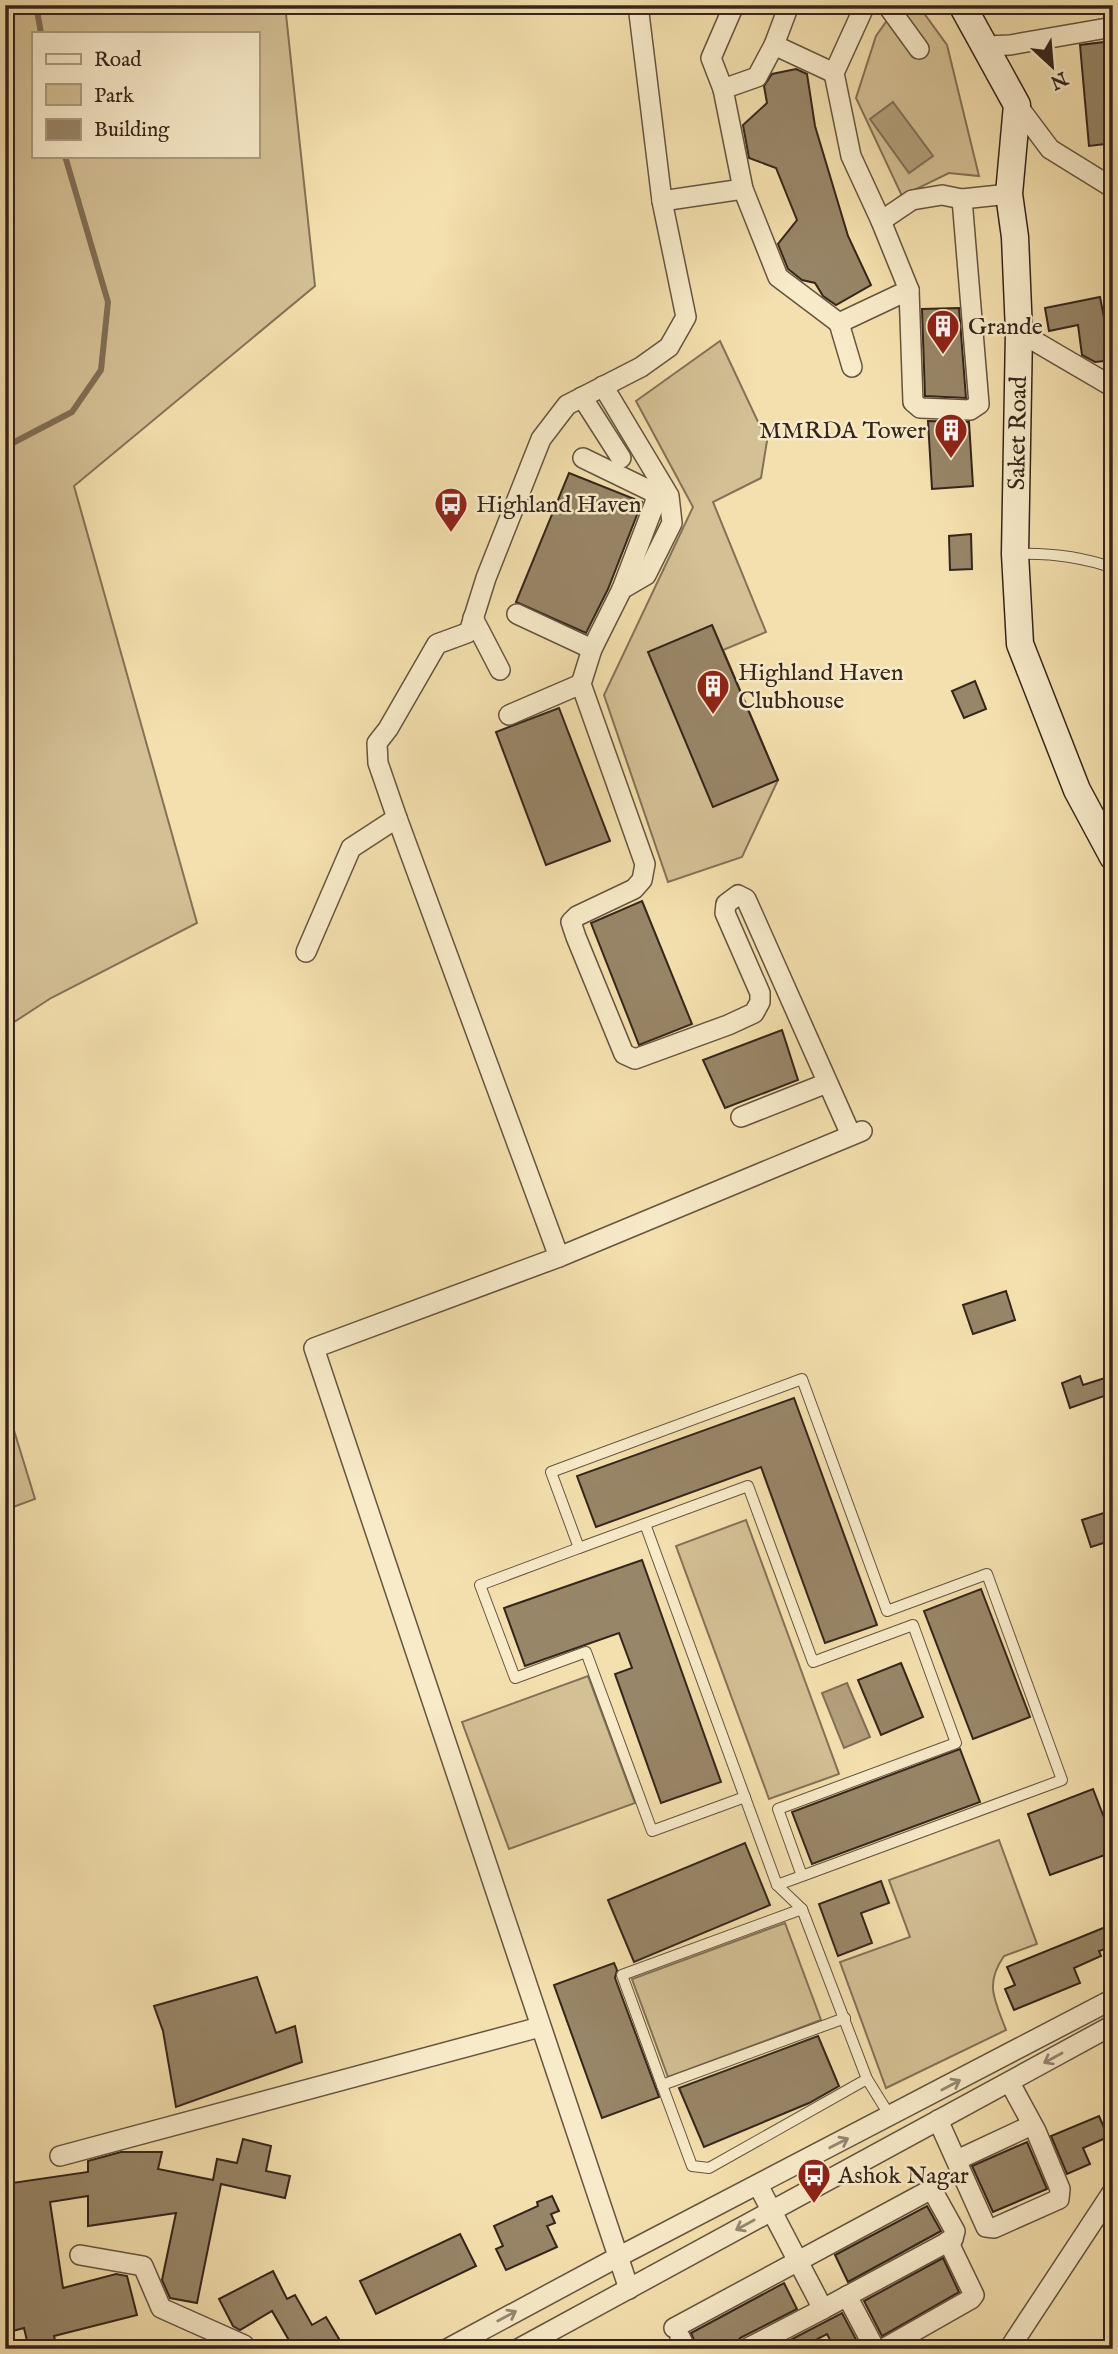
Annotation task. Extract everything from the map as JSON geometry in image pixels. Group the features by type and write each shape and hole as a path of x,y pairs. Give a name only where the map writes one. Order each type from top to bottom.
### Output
{"main road":[{"path":"962,5 1017,105"},
{"name":"Saket Road","path":"1017,105 1009,194 1015,237 1019,332 1015,554 1020,644 1077,790 1113,857"}],"street":[{"path":"559,1257 397,818 379,763 377,743 388,729 437,644 467,633 541,439 567,405 641,367 668,347 686,317 662,201 638,5"},
{"path":"734,5 711,58 723,89 743,189 778,277 839,323 852,367"},
{"path":"723,89 757,77 774,45 789,5"},
{"path":"865,5 834,73 851,156 909,290 913,402 920,408 970,410 979,404 962,199"},
{"path":"887,5 919,50"},
{"path":"986,46 1010,45 1113,27"},
{"path":"774,45 834,73"},
{"path":"1017,105 1050,149 1113,188"},
{"path":"662,201 743,189"},
{"path":"881,221 912,200 942,195 962,199 1009,194"},
{"path":"839,323 909,290"},
{"path":"1019,332 1113,387"},
{"path":"603,386 669,496 672,523 646,575 622,589"},
{"path":"582,397 621,458"},
{"path":"583,458 653,492 656,500 622,589 592,649 581,684 645,864 642,880 634,890 578,916 571,922 624,1054 635,1059 754,1013 760,1002 760,993 725,913 726,904 738,895 747,899 827,1083 857,1133 559,1257 314,1348 629,2289"},
{"path":"517,614 592,649"},
{"path":"473,618 500,670"},
{"path":"509,715 581,684"},
{"path":"306,952 351,848 397,818"},
{"path":"741,1117 827,1083"},
{"path":"447,2349 1113,1999"},
{"path":"518,2349 1113,2025"},
{"path":"60,2156 540,2027"},
{"path":"938,2120 986,2227 994,2228 1059,2199 1060,2189 1010,2082"},
{"path":"890,2117 905,2138"},
{"path":"957,2161 1032,2125"},
{"path":"758,2185 823,2309"},
{"path":"1009,2349 1113,2191"},
{"path":"680,2338 797,2261 932,2193 954,2231 953,2239 746,2349"},
{"path":"883,2349 974,2295 948,2241"},
{"path":"80,2255 143,2266 160,2308 244,2345 246,2349"},
{"path":"847,2296 875,2349"}],"lane":[{"path":"1015,554 1042,553 1078,558 1113,568"},
{"path":"579,1548 551,1472 802,1379 887,1611 987,1574 1062,1780 777,1885"},
{"path":"745,1797 653,1831 586,1652 515,1678 480,1584 748,1486 813,1662 913,1625 956,1743 778,1809 802,1876"},
{"path":"645,1524 777,1885 802,1909 867,2079 890,2117"},
{"path":"802,1909 622,1975 692,2166 709,2168 867,2079"},
{"path":"662,2085 845,2018"}],"green space":[{"path":"5,5 285,5 315,286 74,486 197,923 51,998 5,1028"},
{"path":"898,5 918,5 947,45 979,176 949,173 902,196 856,98 876,36"},
{"path":"720,341 767,441 761,478 713,502 766,632 723,650 778,780 742,857 668,882 604,695 693,507 636,401"},
{"path":"5,1401 35,1499 5,1510"},
{"path":"746,1520 839,1774 769,1799 676,1546"},
{"path":"588,1676 635,1803 509,1849 462,1722"},
{"path":"999,1840 1037,1944 1004,1956 994,1976 993,1993 1006,2030 886,2088 840,1962 910,1937 889,1880"},
{"path":"785,1923 821,2020 668,2077 632,1979"}],"shaded area":[{"path":"893,102 933,156 909,173 870,119"},
{"path":"847,1683 870,1737 844,1748 822,1693"}],"building":[{"path":"1113,41 1113,143 1089,146 1080,45"},
{"path":"796,69 807,74 815,126 848,236 871,285 836,305 823,296 815,283 802,280 788,269 778,244 797,220 776,168 749,158 743,125 767,103 764,86 772,74"},
{"path":"1100,297 1106,328 1113,327 1113,360 1095,362 1082,355 1078,325 1049,331 1045,308"},
{"name":"Grande","path":"959,308 966,398 925,396 922,309"},
{"name":"MMRDA Tower","path":"928,421 969,422 973,486 932,489"},
{"path":"569,473 642,502 608,589 586,633 516,602"},
{"path":"971,534 972,569 950,570 949,536"},
{"name":"Highland Haven Clubhouse","path":"712,625 778,780 713,807 648,652"},
{"path":"975,681 986,709 964,718 952,691"},
{"path":"559,708 610,841 546,865 496,732"},
{"path":"642,901 692,1024 639,1045 591,923"},
{"path":"782,1030 798,1080 725,1108 703,1060"},
{"path":"1006,1291 1015,1320 973,1334 963,1305"},
{"path":"1080,1376 1083,1385 1105,1378 1110,1394 1070,1408 1062,1383"},
{"path":"794,1398 877,1625 825,1643 761,1467 596,1527 577,1476"},
{"path":"1113,1510 1113,1540 1091,1547 1082,1520"},
{"path":"642,1560 721,1782 661,1803 615,1674 632,1668 619,1633 525,1666 504,1608"},
{"path":"981,1589 1030,1717 973,1739 924,1611"},
{"path":"901,1663 923,1717 881,1735 858,1680"},
{"path":"960,1749 980,1802 812,1864 792,1812"},
{"path":"1093,1789 1113,1841 1113,1852 1050,1875 1028,1814"},
{"path":"745,1843 770,1905 634,1962 608,1900"},
{"path":"881,1881 889,1903 861,1913 872,1943 838,1956 819,1904"},
{"path":"1113,1924 1113,1946 1099,1951 1101,1956 1074,1968 1080,1983 1014,2010 1005,1989 1015,1985 1007,1967"},
{"path":"614,1963 617,1970 615,1978 659,2097 602,2118 554,1985"},
{"path":"257,1977 276,2033 295,2026 302,2062 176,2107 163,2031 154,2006"},
{"path":"818,2036 839,2086 809,2103 704,2147 679,2088"},
{"path":"1099,2116 1108,2137 1083,2148 1090,2164 1067,2174 1051,2136"},
{"path":"243,2139 271,2146 266,2171 290,2176 285,2198 221,2184 197,2303 170,2298 162,2280 176,2213 88,2226 88,2196 50,2202 63,2288 116,2274 127,2276 137,2315 54,2336 57,2349 29,2349 24,2328 5,2333 5,2184 88,2172 88,2161 121,2152 162,2152 158,2169 213,2180 217,2159 237,2163"},
{"path":"1027,2142 1047,2189 993,2212 972,2166"},
{"path":"552,2196 559,2211 551,2214 555,2223 547,2226 557,2247 506,2270 496,2249 503,2246 494,2226 538,2206 537,2202"},
{"path":"927,2206 941,2231 848,2282 835,2255"},
{"path":"460,2234 476,2266 376,2314 360,2281"},
{"path":"943,2258 959,2292 882,2336 864,2301"},
{"path":"273,2271 287,2299 295,2295 312,2325 326,2317 339,2339 322,2349 294,2349 272,2311 240,2330 233,2326 219,2299"},
{"path":"784,2283 797,2309 740,2338 734,2349 698,2349 691,2333"},
{"path":"842,2313 861,2349 835,2349 827,2334 798,2349 773,2349"}],"waterway":[{"path":"36,5 41,32"},
{"path":"5,447 72,412 101,370 108,302 66,158"}],"place":[{"name":"Grande","path":"943,356"},
{"name":"MMRDA Tower","path":"951,460"},
{"name":"Highland Haven","path":"451,534"},
{"name":"Highland Haven Clubhouse","path":"713,716"},
{"name":"Ashok Nagar","path":"814,2205"}]}
